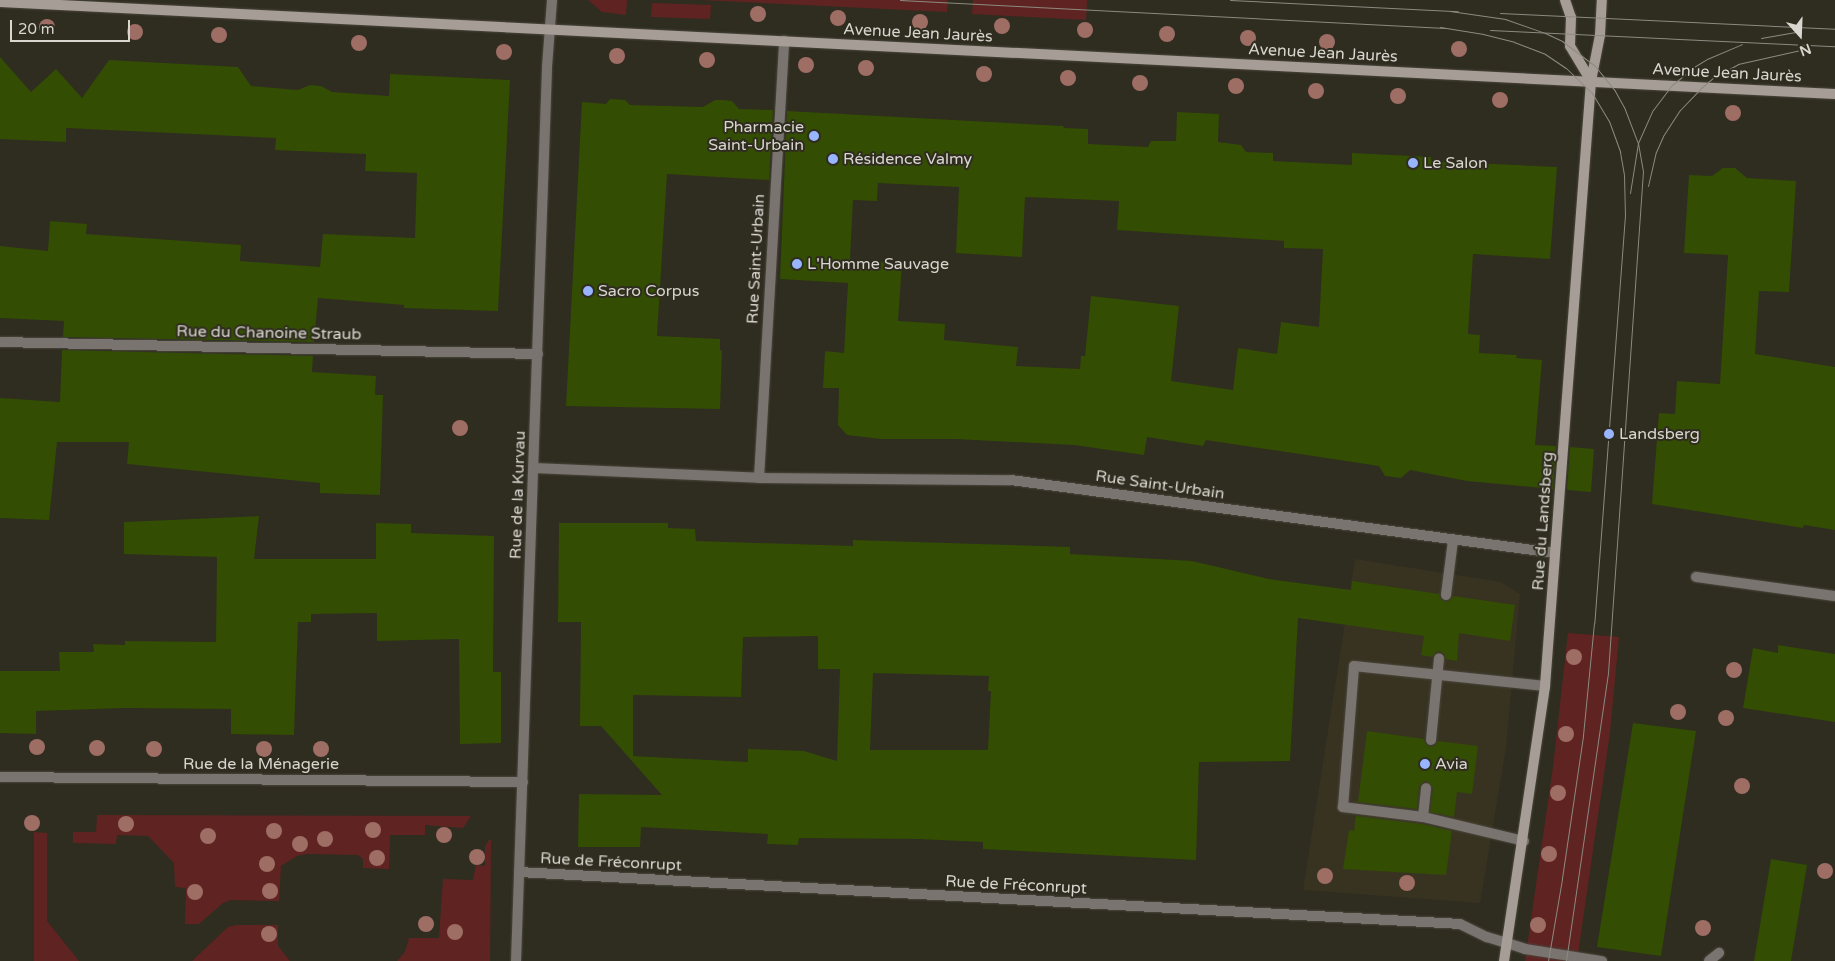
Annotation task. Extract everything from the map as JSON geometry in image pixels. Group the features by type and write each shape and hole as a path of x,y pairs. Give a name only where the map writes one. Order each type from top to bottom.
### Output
{"main road":[{"path":"1565,0 1571,17 1570,46 1591,82"},
{"name":"Rue du Landsberg","path":"1504,961 1524,841 1545,686 1591,82 1600,36 1602,0"},
{"name":"Avenue Jean Jaurès","path":"0,2 1835,94"}],"street":[{"name":"Rue de la Kurvau","path":"516,961 547,66 552,0"},
{"name":"Rue Saint-Urbain","path":"759,478 784,41"},
{"name":"Rue du Chanoine Straub","path":"0,342 538,354"},
{"name":"Rue Saint-Urbain","path":"534,468 759,478 1011,480 1555,553"},
{"path":"1446,595 1453,540"},
{"path":"1696,577 1835,596"},
{"path":"1431,740 1439,658"},
{"path":"1524,841 1423,817 1343,807 1354,666 1545,686"},
{"name":"Rue de la Ménagerie","path":"0,777 523,782"},
{"path":"1423,817 1426,788"},
{"name":"Rue de Fréconrupt","path":"519,872 1460,924 1487,937 1524,948 1602,961"},
{"path":"1709,961 1719,953"}],"shaded area":[{"path":"588,0 627,0 626,15 602,12"},
{"path":"700,0 947,0 948,3 947,12"},
{"path":"973,0 1087,0 1086,20 972,14"},
{"path":"652,3 711,5 710,19 651,17"},
{"path":"1355,559 1501,582 1520,594 1506,748 1480,903 1303,890"},
{"path":"1568,633 1619,637 1610,733 1577,961 1525,961 1553,767"},
{"path":"97,815 471,816 463,828 425,825 425,835 390,835 389,869 363,868 363,859 358,855 307,854 297,856 281,866 279,901 231,900 223,903 199,924 185,924 186,888 175,887 174,863 148,836 117,835 116,844 73,843 73,832 96,832"},
{"path":"34,832 47,833 47,921 79,961 34,961"},
{"path":"491,840 490,961 397,961 405,952 409,938 439,938 443,879 473,880 476,865 485,866 485,846"},
{"path":"236,925 278,925 278,946 290,961 192,961 228,927"}],"building":[{"path":"0,57 31,92 56,69 82,98 109,60 238,67 251,86 298,90 310,85 321,86 332,92 389,96 390,74 510,80 498,311 404,308 404,305 318,298 314,342 63,337 64,321 0,318 0,246 48,251 50,221 87,224 86,234 241,245 240,261 320,267 323,234 415,238 417,173 365,171 366,154 275,150 276,138 66,128 66,142 0,139"},
{"path":"610,99 625,100 630,105 703,107 715,100 723,100 732,101 739,109 773,110 769,180 667,174 657,336 720,339 720,350 722,351 720,409 566,406 582,102 606,104"},
{"path":"787,111 1063,126 1064,128 1088,129 1088,144 1148,147 1151,141 1176,141 1177,112 1219,114 1218,142 1241,145 1246,152 1273,153 1273,161 1352,165 1352,153 1431,157 1431,161 1557,167 1550,259 1473,254 1468,334 1480,335 1479,353 1517,355 1516,358 1542,360 1535,445 1556,446 1553,489 1467,481 1410,470 1401,478 1385,476 1379,466 1206,440 1203,446 1147,437 1144,455 1074,445 955,439 881,439 847,435 838,425 839,388 823,388 825,351 844,353 848,283 780,279","holes":["878,183 959,187 956,253 1022,257 1025,197 1119,201 1117,230 1284,241 1284,248 1323,249 1319,327 1281,322 1277,354 1238,348 1233,390 1171,381 1179,306 1091,296 1085,356 1081,356 1080,369 1016,366 1018,347 944,340 945,324 898,321 902,263 850,260 853,200 877,201"]},
{"path":"1723,168 1735,168 1747,178 1796,181 1789,292 1759,291 1755,354 1835,367 1835,530 1804,525 1803,528 1652,504 1659,413 1675,414 1677,381 1720,384 1728,255 1684,253 1689,175 1712,176"},
{"path":"62,350 313,356 312,372 376,376 375,395 383,395 380,495 320,493 320,483 127,464 129,442 57,442 49,520 0,518 0,398 60,402"},
{"path":"1570,447 1594,449 1591,492 1567,490"},
{"path":"259,516 254,559 376,559 376,523 411,524 411,533 494,536 493,672 501,672 501,743 460,744 459,639 377,641 377,613 311,614 311,622 298,622 294,735 231,734 231,709 125,708 36,711 36,734 0,733 0,671 60,671 59,652 94,652 93,644 125,645 125,641 216,642 217,557 124,554 124,522"},
{"path":"559,523 668,523 668,528 695,529 696,541 853,546 853,540 1070,547 1070,554 1192,561 1269,579 1351,590 1352,581 1439,594 1440,598 1445,602 1449,601 1453,596 1515,605 1510,641 1459,633 1457,661 1446,659 1445,655 1440,651 1436,652 1432,657 1421,655 1424,636 1298,618 1290,761 1199,762 1196,860 983,849 983,842 919,839 799,838 798,845 767,844 768,834 641,827 640,847 578,847 579,794 662,795 601,726 580,726 581,622 558,622","holes":["818,636 818,669 840,669 837,761 804,751 748,749 748,762 633,756 633,695 741,697 743,637","873,673 989,676 988,691 991,691 988,750 870,750"]},
{"path":"1778,645 1835,654 1835,722 1743,708 1753,648 1778,653"},
{"path":"1633,723 1696,731 1661,956 1597,947"},
{"path":"1367,731 1424,739 1425,743 1430,747 1434,746 1438,741 1478,746 1472,794 1457,792 1454,817 1430,812 1433,788 1427,781 1423,782 1419,787 1417,809 1358,802"},
{"path":"1356,816 1422,824 1452,831 1446,875 1343,869 1349,830 1354,831"},
{"path":"1771,859 1807,865 1791,961 1754,961"}],"tram line":[{"path":"900,0 1445,28"},
{"path":"1230,0 1458,11"},
{"path":"1450,11 1505,19 1545,33 1562,41 1595,66 1615,91 1624,107 1638,143 1643,171 1608,673 1566,961"},
{"path":"1500,13 1835,29"},
{"path":"1440,27 1483,34 1514,42 1545,54 1566,68 1592,93 1609,121 1620,152 1624,175 1625,215 1594,623 1583,736 1548,961"},
{"path":"1490,30 1835,46"},
{"path":"1761,38 1795,32"},
{"path":"1630,193 1638,143 1653,110 1672,85 1694,67 1707,59 1742,44"},
{"path":"1648,186 1656,152 1663,136 1680,110 1701,88 1713,78 1738,64 1800,50"}],"place":[{"name":"Pharmacie Saint-Urbain","path":"814,136"},
{"name":"Résidence Valmy","path":"833,159"},
{"name":"Le Salon","path":"1413,163"},
{"name":"L'Homme Sauvage","path":"797,264"},
{"name":"Sacro Corpus","path":"588,291"},
{"name":"Landsberg","path":"1609,434"},
{"name":"Avia","path":"1425,764"}]}
